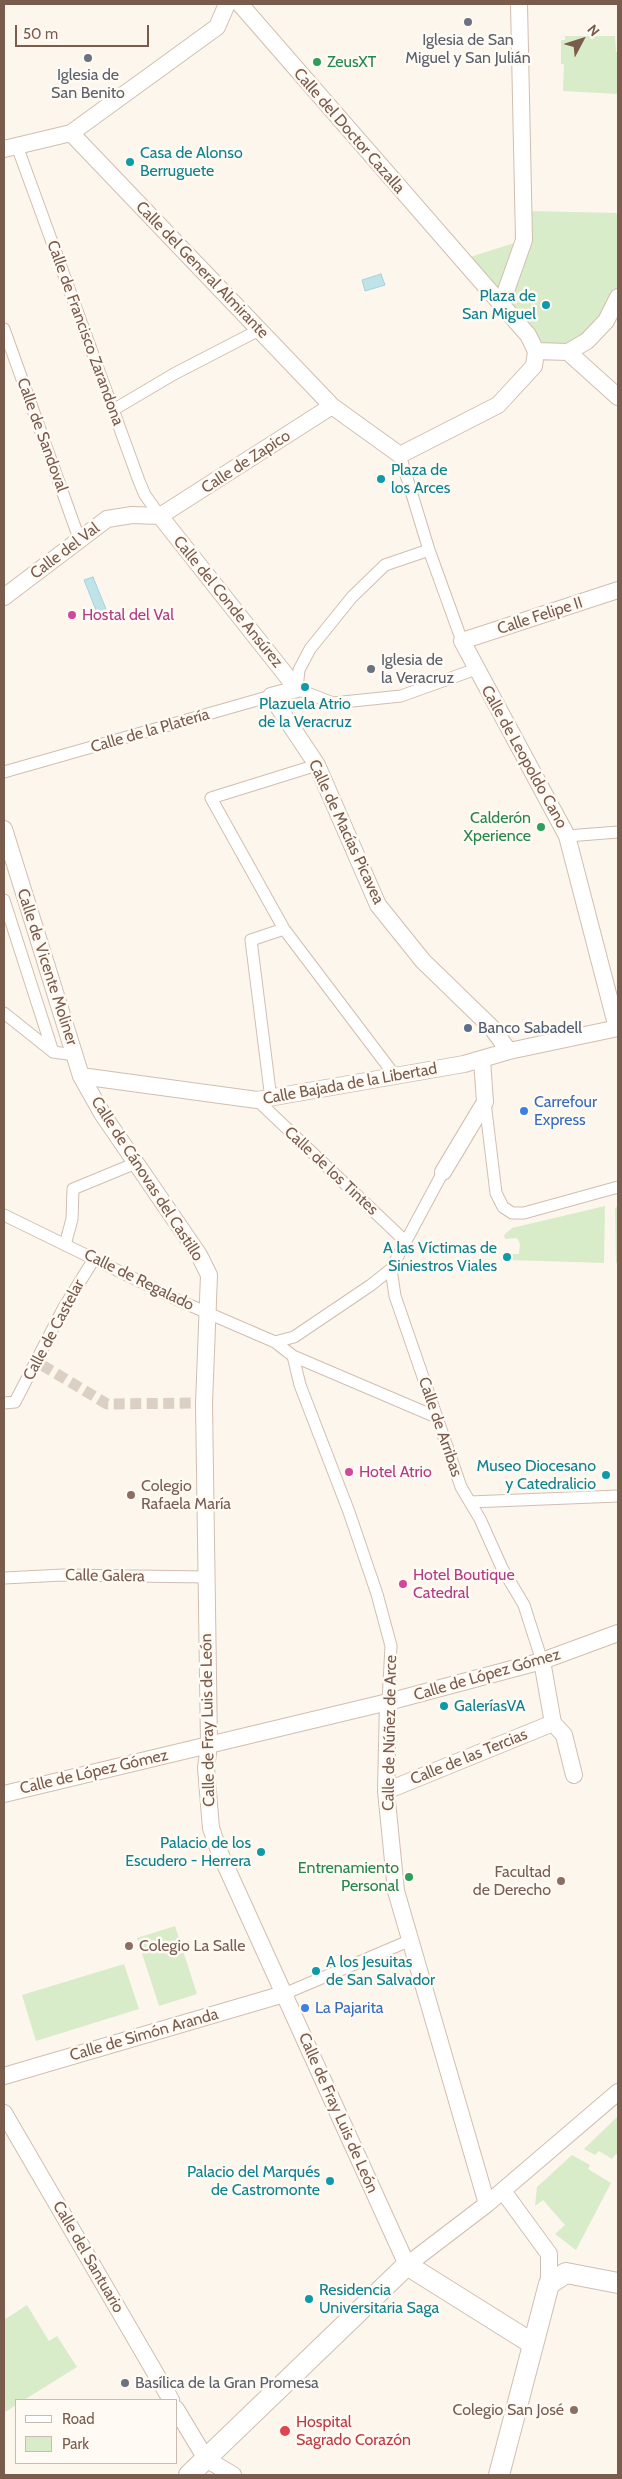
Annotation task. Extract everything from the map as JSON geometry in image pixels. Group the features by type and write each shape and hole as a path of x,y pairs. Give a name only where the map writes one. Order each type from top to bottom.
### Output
{"street":[{"path":"10,147 71,133 217,27 227,4"},
{"name":"Calle del Doctor Cazalla","path":"240,4 459,258 502,305"},
{"path":"400,455 498,405 534,366 536,351 528,335 502,305 524,240 520,4"},
{"name":"Calle del General Almirante","path":"71,133 332,406"},
{"name":"Calle de Francisco Zarandona","path":"10,147 145,495 160,516"},
{"path":"536,351 568,352 587,341 606,321 618,297"},
{"name":"Calle de Sandoval","path":"4,329 80,541"},
{"path":"113,410 174,374 259,330"},
{"path":"568,352 618,397"},
{"path":"332,406 400,455 429,550 385,565 352,597 310,649 299,670 297,688 333,703 402,696 476,669"},
{"name":"Calle de Zapico","path":"160,516 332,406"},
{"name":"Calle del Val","path":"4,597 107,519 132,515 160,516"},
{"name":"Calle del Conde Ansúrez","path":"160,516 297,688"},
{"name":"Calle de Leopoldo Cano","path":"429,550 462,641 567,836 618,1029"},
{"name":"Calle Felipe II","path":"462,641 618,590"},
{"name":"Calle de la Platería","path":"4,772 297,688"},
{"name":"Calle de Macías Picavea","path":"271,696 317,765 378,905 422,961 491,1027 509,1051"},
{"path":"317,765 212,798 284,929 396,1077"},
{"name":"Calle de Vicente Moliner","path":"4,829 81,1076"},
{"path":"567,836 618,832"},
{"path":"4,900 53,1052"},
{"path":"264,1099 251,940 284,929"},
{"path":"4,1014 53,1052 75,1055"},
{"name":"Calle Bajada de la Libertad","path":"81,1076 264,1099 396,1077 482,1060 509,1051 618,1029"},
{"path":"482,1060 496,1193 503,1207 512,1213 524,1213 618,1187"},
{"name":"Calle de Cánovas del Castillo","path":"81,1076 103,1115 200,1255 209,1275 208,1313"},
{"name":"Calle de los Tintes","path":"264,1099 405,1241"},
{"path":"275,1342 294,1337 371,1285 391,1269 405,1241 485,1102"},
{"path":"65,1245 72,1219 73,1189 136,1164"},
{"name":"Calle de Regalado","path":"4,1215 208,1313 275,1342 293,1356 436,1417"},
{"name":"Calle de Castelar","path":"9,1403 40,1364 64,1309 94,1258"},
{"name":"Calle de Arribas","path":"391,1269 395,1296 461,1487 480,1519 502,1568 524,1605 542,1661"},
{"name":"Calle de Fray Luis de León","path":"208,1313 201,1403 209,1745 206,1768 211,1828 407,2265"},
{"name":"Calle de Núñez de Arce","path":"293,1356 300,1385 349,1512 377,1594 391,1646 386,1791 396,1892 487,2204"},
{"path":"470,1502 618,1496"},
{"name":"Calle Galera","path":"4,1578 63,1575 206,1577"},
{"name":"Calle de López Gómez","path":"4,1794 388,1702 542,1661 618,1634"},
{"path":"542,1661 553,1723 564,1735 574,1776"},
{"name":"Calle de las Tercias","path":"386,1791 553,1723"},
{"path":"284,1994 411,1940"},
{"name":"Calle de Simón Aranda","path":"4,2076 284,1994"},
{"path":"189,2475 407,2265 487,2204 618,2092"},
{"name":"Calle del Santuario","path":"4,2113 170,2399"},
{"path":"499,2475 549,2284 549,2254 502,2191"},
{"path":"407,2265 532,2344"},
{"path":"549,2284 566,2274 618,2283"},
{"path":"178,2411 206,2459 232,2475"}],"green space":[{"path":"565,36 615,36 616,52 618,52 618,94 563,91 564,64 561,64 561,40 565,40"},
{"path":"529,211 618,213 618,286 601,320 568,348 547,349 504,296 467,258 530,238"},
{"path":"618,1205 618,1264 616,1263 615,1209"},
{"path":"605,1206 604,1263 509,1260 509,1254 519,1254 520,1244 517,1238 505,1239 504,1235 512,1228"},
{"path":"175,1926 197,1994 159,2006 137,1938"},
{"path":"124,1964 139,2009 36,2041 22,1995"},
{"path":"618,2116 618,2155 616,2154 612,2159 599,2151 595,2155 584,2149"},
{"path":"572,2155 590,2165 588,2169 611,2183 576,2250 555,2234 565,2225 543,2200 535,2206 537,2187"},
{"path":"27,2305 49,2341 57,2336 77,2367 26,2399 15,2399 15,2406 4,2413 4,2320"}],"water":[{"path":"381,274 385,285 365,291 362,280"},
{"path":"93,577 106,609 97,613 84,580"}],"tunnel":[{"path":"42,1365 107,1404 197,1403"}],"place":[{"name":"Iglesia de San Miguel y San Julián","path":"468,22"},
{"name":"Iglesia de San Benito","path":"88,58"},
{"name":"ZeusXT","path":"317,62"},
{"name":"Casa de Alonso Berruguete","path":"130,162"},
{"name":"Plaza de San Miguel","path":"546,305"},
{"name":"Plaza de los Arces","path":"381,479"},
{"name":"Hostal del Val","path":"72,615"},
{"name":"Iglesia de la Veracruz","path":"371,669"},
{"name":"Plazuela Atrio de la Veracruz","path":"305,687"},
{"name":"Calderón Xperience","path":"541,827"},
{"name":"Banco Sabadell","path":"468,1028"},
{"name":"Carrefour Express","path":"524,1111"},
{"name":"A las Víctimas de Siniestros Viales","path":"507,1257"},
{"name":"Hotel Atrio","path":"349,1472"},
{"name":"Museo Diocesano y Catedralicio","path":"606,1475"},
{"name":"Colegio Rafaela María","path":"131,1495"},
{"name":"Hotel Boutique Catedral","path":"403,1584"},
{"name":"GaleríasVA","path":"444,1706"},
{"name":"Palacio de los Escudero - Herrera","path":"261,1852"},
{"name":"Entrenamiento Personal","path":"409,1877"},
{"name":"Facultad de Derecho","path":"561,1881"},
{"name":"Colegio La Salle","path":"129,1946"},
{"name":"A los Jesuitas de San Salvador","path":"316,1971"},
{"name":"La Pajarita","path":"305,2008"},
{"name":"Palacio del Marqués de Castromonte","path":"330,2181"},
{"name":"Residencia Universitaria Saga","path":"309,2299"},
{"name":"Basílica de la Gran Promesa","path":"125,2383"},
{"name":"Colegio San José","path":"574,2410"},
{"name":"Hospital Sagrado Corazón","path":"285,2431"}]}
